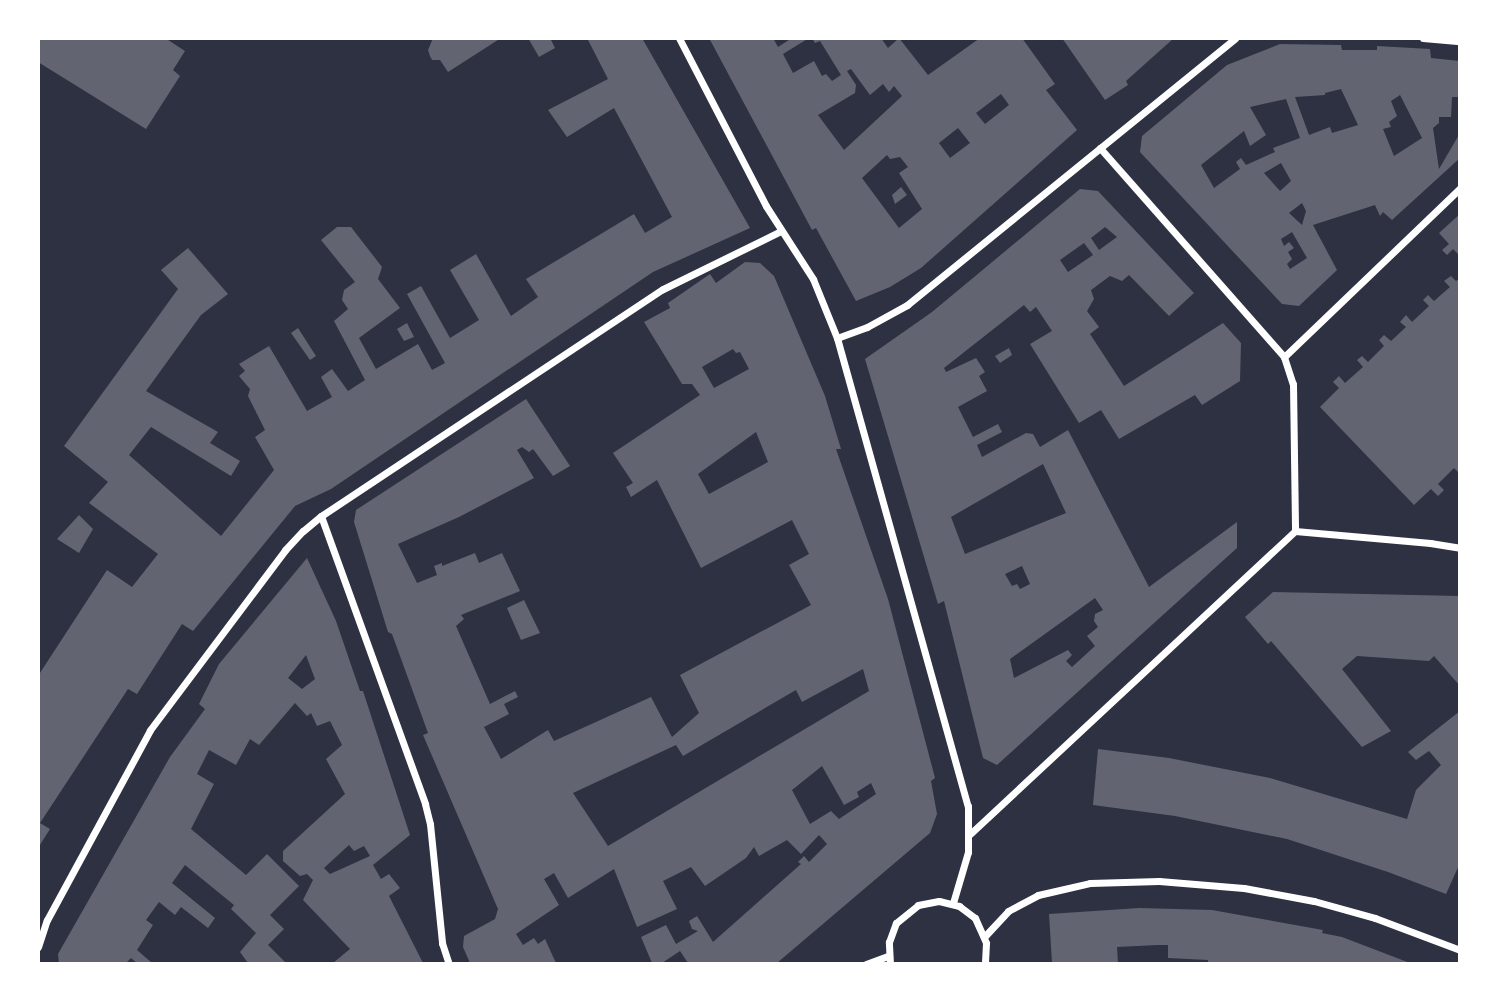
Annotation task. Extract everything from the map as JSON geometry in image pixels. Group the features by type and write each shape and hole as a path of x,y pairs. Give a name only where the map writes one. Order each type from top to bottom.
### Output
{"street":[{"path":"679,38 781,231 813,279 837,338 961,779 970,834 953,903"},
{"path":"837,338 867,327 907,305 1235,38"},
{"path":"1423,38 1460,41"},
{"path":"970,834 1295,531 1293,384 1284,357 1100,148"},
{"path":"1284,357 1460,188"},
{"path":"38,947 47,920 150,730 285,550 321,516 663,289 781,231"},
{"path":"321,516 425,804 430,824 442,943 449,964"},
{"path":"1295,531 1460,548"},
{"path":"985,936 1008,911 1038,895 1090,883 1159,881 1244,888 1314,901 1375,918 1460,950"},
{"path":"866,964 889,960 893,929 906,912 924,902 953,903 975,918 985,936 985,964"}],"building":[{"path":"38,38 165,38 185,51 173,70 180,76 146,129 38,62"},
{"path":"433,38 501,38 448,72 440,60 432,60 430,56 428,50"},
{"path":"528,38 550,38 555,48 539,57"},
{"path":"587,38 642,38 750,228 653,272 331,489 295,506 193,631 182,624 137,694 128,689 40,823 50,829 38,848 38,676 107,570 132,587 158,554 89,503 108,482 64,446 178,289 161,270 188,248 228,294 201,315 146,391 218,432 210,443 240,461 231,476 151,427 129,455 221,536 274,470 255,437 265,430 248,396 250,389 239,376 245,371 239,364 269,346 307,411 332,397 321,377 332,369 348,391 365,380 334,321 348,309 342,300 344,290 355,282 321,240 337,227 351,227 382,267 378,279 400,308 359,338 376,369 418,344 432,370 445,363 407,294 421,286 450,338 479,320 450,270 476,254 511,316 538,297 526,279 634,214 645,233 672,217 614,108 567,137 548,110 608,79"},
{"path":"709,38 773,38 778,47 792,38 809,38 783,54 793,73 814,61 822,76 826,74 832,81 841,75 820,41 815,43 812,38 881,38 888,48 899,38 928,75 980,38 1022,38 1055,84 1046,90 1077,130 921,268 890,287 856,301 816,228 812,230","holes":["851,69 870,95 883,84 889,92 894,86 902,96 844,150 818,115 855,93 856,85 847,71","1001,94 1009,105 985,124 976,113","958,128 970,143 950,158 939,143","887,155 890,159 900,157 908,167 899,173 922,209 899,228 862,178"]},
{"path":"1062,38 1174,38 1126,81 1128,85 1105,100"},
{"path":"1280,44 1341,45 1342,50 1377,50 1377,46 1430,49 1431,58 1460,61 1460,97 1452,97 1451,117 1439,117 1439,123 1433,128 1439,169 1460,133 1460,158 1392,220 1383,212 1380,216 1375,205 1313,225 1337,270 1299,306 1282,304 1140,152 1142,136 1227,65","holes":["1341,89 1358,125 1332,133 1330,127 1309,135 1295,97","1400,95 1422,138 1394,156 1383,129 1391,127 1389,122 1397,116 1391,101","1286,99 1300,138 1273,148 1275,152 1246,165 1241,158 1236,162 1240,169 1214,188 1201,165 1244,131 1250,146 1266,135 1250,107","1281,163 1291,181 1280,191 1264,173","1302,203 1306,211 1302,225 1289,213","1292,232 1307,258 1290,269 1287,264 1292,259 1288,252 1294,248 1289,242 1284,246 1281,239"]},
{"path":"901,187 907,195 895,204 892,195"},
{"path":"1080,189 1098,191 1194,293 1169,316 1129,275 1122,281 1110,276 1091,290 1094,299 1087,311 1099,327 1090,334 1124,386 1223,323 1241,343 1240,381 1202,405 1195,395 1119,439 1101,410 1079,423 1030,344 1052,331 1036,307 1030,312 1024,305 944,368 946,372 976,358 985,372 979,376 987,391 958,407 973,437 998,424 1002,432 977,445 982,457 1026,433 1033,434 1040,447 1068,430 1149,587 1237,522 1237,548 997,765 983,758 944,601 938,604 865,359 932,312","holes":["1105,227 1117,237 1099,250 1091,238","1084,243 1093,255 1068,272 1060,260","1043,464 1066,513 965,554 951,517","1022,566 1030,584 1020,589 1017,584 1012,586 1005,574","1095,598 1103,610 1095,614 1094,621 1098,627 1087,636 1095,646 1072,667 1066,661 1072,655 1068,650 1014,678 1010,659"]},
{"path":"1460,214 1460,256 1453,249 1447,255 1442,250 1449,244 1439,233"},
{"path":"745,262 760,263 774,276 825,396 841,449 836,449 888,599 935,778 931,781 937,814 930,833 777,963 688,963 680,951 662,963 652,963 641,937 666,925 676,944 698,931 692,929 689,921 697,916 713,942 801,864 798,862 804,856 809,862 827,844 819,835 801,854 787,840 759,856 754,847 746,858 705,886 691,867 663,881 677,909 637,927 614,869 568,898 554,873 544,879 559,905 516,934 523,945 534,938 538,944 545,939 556,963 470,963 463,947 464,936 495,919 498,909 423,735 428,733 392,634 388,632 354,522 356,510 526,399 570,466 553,476 533,449 529,452 522,447 517,450 534,478 459,517 398,544 417,583 437,575 434,566 442,563 442,566 475,553 479,563 502,553 520,591 461,615 464,619 456,626 490,704 515,691 518,697 504,704 509,714 484,727 501,759 548,730 554,741 651,697 672,737 699,713 680,675 811,605 789,565 809,554 792,520 701,568 657,480 631,497 626,487 633,483 613,453 700,395 692,384 682,384 644,322 670,308 668,303 710,274 716,283","holes":["733,349 736,353 740,352 749,369 714,388 702,367","756,432 768,462 709,494 698,474","863,669 869,691 608,846 573,793 676,745 683,756 796,690 802,702","822,766 844,805 859,797 857,792 871,783 876,794 839,819 831,811 810,824 792,790"]},
{"path":"1451,276 1456,281 1460,278 1460,474 1454,468 1438,484 1444,490 1438,496 1431,489 1414,505 1320,407 1339,388 1333,382 1339,376 1345,383 1363,367 1357,360 1362,356 1368,362 1384,346 1379,340 1384,335 1391,341 1406,327 1400,322 1406,315 1412,322 1429,306 1423,300 1428,295 1434,301 1450,287 1444,281"},
{"path":"407,323 414,337 404,341 397,329"},
{"path":"298,328 316,356 310,360 291,333"},
{"path":"1009,348 1012,355 1000,363 995,356"},
{"path":"79,515 93,529 79,553 57,539"},
{"path":"307,558 336,621 360,691 363,691 410,835 373,865 381,879 389,874 400,888 389,896 423,963 333,963 350,949 303,900 313,880 307,874 300,876 283,861 283,851 345,794 326,759 342,745 330,721 317,726 311,713 307,716 295,703 259,745 250,739 236,765 209,750 197,774 214,784 191,829 246,875 267,854 299,886 270,915 284,929 268,945 286,963 248,963 240,952 256,933 231,909 234,905 185,865 172,883 215,918 208,928 181,907 175,915 159,902 146,920 153,925 137,950 152,963 137,963 131,958 126,963 59,963 58,954 170,757 205,709 199,704 219,664","holes":["306,655 315,679 302,689 288,678","349,845 354,851 364,846 370,856 330,874 324,868"]},
{"path":"1273,592 1460,596 1460,686 1434,656 1429,661 1357,656 1342,669 1391,731 1362,747 1271,641 1268,644 1245,617"},
{"path":"524,600 540,633 521,640 507,608"},
{"path":"1460,711 1460,863 1446,894 1287,839 1175,816 1093,805 1098,749 1169,758 1270,778 1407,819 1416,790 1441,765 1429,751 1416,760 1408,752"},
{"path":"1139,908 1212,910 1323,930 1322,933 1342,937 1410,963 1208,963 1208,960 1168,958 1168,945 1158,945 1117,947 1118,963 1052,963 1049,914"}]}
